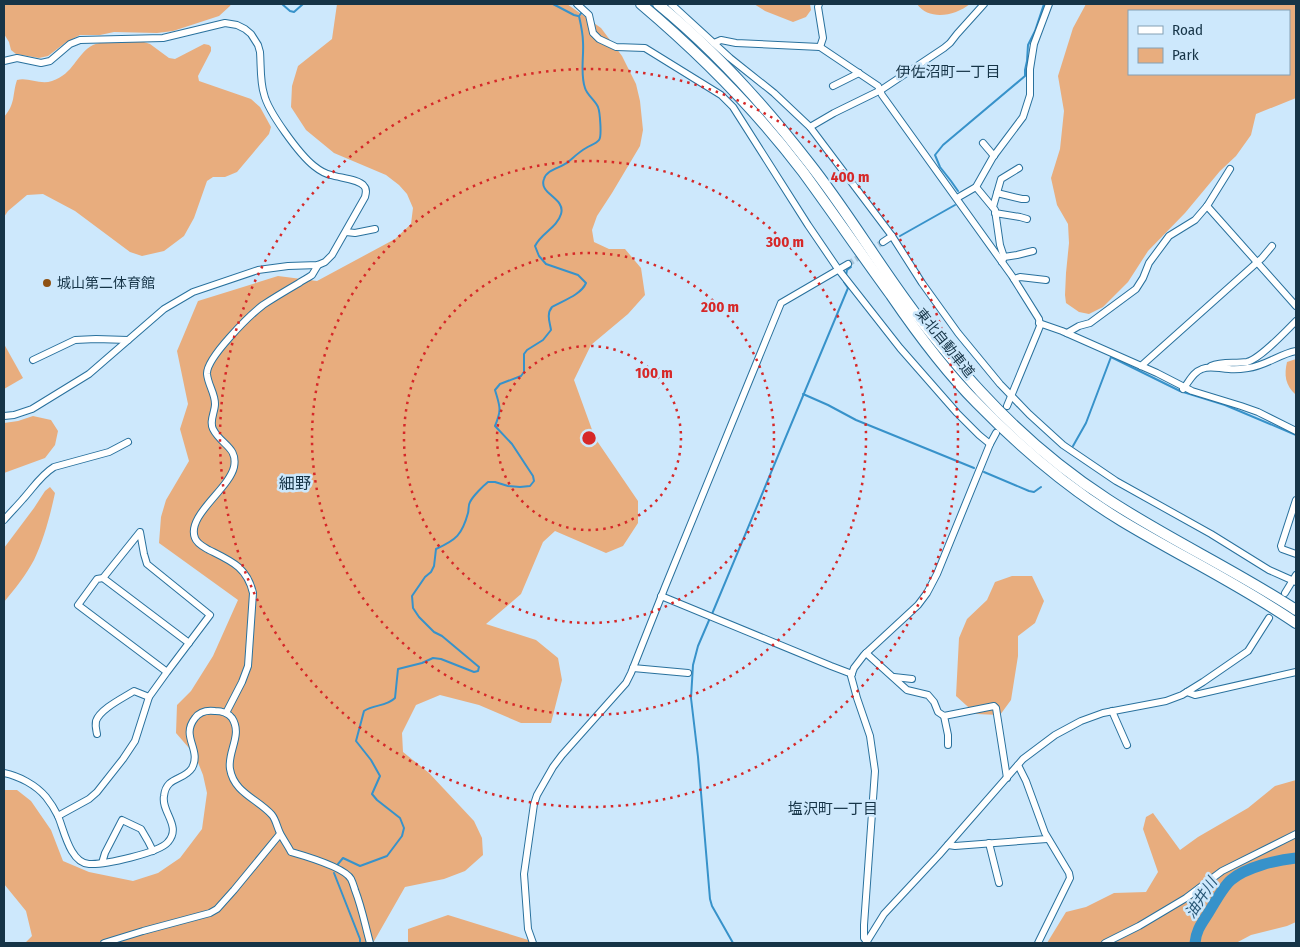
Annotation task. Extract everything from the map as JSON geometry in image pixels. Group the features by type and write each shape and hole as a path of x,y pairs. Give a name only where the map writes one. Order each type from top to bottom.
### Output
{"highway":[{"name":"東北自動車道","path":"641,4 683,40 719,75 781,144 950,374 996,423 1043,465 1101,507 1296,623"},
{"name":"東北自動車道","path":"658,4 726,67 789,138 833,195 934,338 1003,414 1050,456 1107,498 1296,610"}],"street":[{"path":"577,4 589,15 593,33 599,39 616,47 645,48 721,95 733,107 838,269 900,348 945,400 990,444"},
{"path":"671,4 810,128 892,236 922,283 958,333 980,361 1028,414 1063,445 1116,481 1211,534 1269,570 1295,580 1286,593"},
{"path":"819,4 823,38 820,47"},
{"path":"810,128 834,113 881,90 950,43 984,4"},
{"path":"956,198 976,187 994,156 1023,117 1030,95 1030,70 1034,44 1049,4"},
{"path":"4,61 17,58 41,63 50,61 70,44 80,40 163,38 225,23 237,25 251,34 258,45 264,94 271,110 298,150 321,171 352,180 366,188 365,197 346,232 332,256 325,262 318,265 258,270 193,292 164,309 89,374 32,409 4,416"},
{"path":"714,43 721,40 736,43 820,47 878,86 882,95 1003,260 1034,310 1040,326 1007,406"},
{"path":"833,86 859,74"},
{"path":"983,143 994,156"},
{"path":"1003,260 994,210 1000,180 1019,168"},
{"path":"1066,333 1090,323 1136,289 1149,263 1169,236 1196,220 1230,169"},
{"path":"976,187 994,210 1028,219"},
{"path":"997,193 1026,199"},
{"path":"1207,206 1296,306"},
{"path":"346,232 355,233 375,230"},
{"path":"883,242 892,236"},
{"path":"1141,366 1257,262 1272,246"},
{"path":"1003,260 1033,251"},
{"path":"533,943 528,929 524,874 537,795 562,755 626,683 781,303 848,264"},
{"path":"226,713 248,666 252,593 250,583 240,568 198,543 193,532 200,515 229,479 234,468 233,451 217,435 211,421 215,404 207,374 208,366 232,334 252,315 262,306 312,275 318,265"},
{"path":"1014,279 1020,277 1046,280"},
{"path":"1207,368 1216,364 1253,360 1296,321"},
{"path":"1039,323 1141,366 1183,388 1250,409 1296,431"},
{"path":"33,360 75,340 128,340"},
{"path":"1183,388 1193,374 1201,369 1249,368 1296,351"},
{"path":"996,433 937,574 927,593 914,609 866,653 854,668 852,674 852,680 870,736 875,783 864,925 864,938 867,942 884,914 1024,758 1055,735 1081,721 1103,713 1182,695 1248,651 1269,618"},
{"path":"4,520 41,477 54,467 109,452 128,442"},
{"path":"1296,500 1294,516 1281,546 1282,549 1296,554"},
{"path":"58,816 83,803 97,792 123,759 135,741 149,697 210,615 148,564 140,532 104,578 97,579 78,604 166,672"},
{"path":"104,578 189,643"},
{"path":"661,596 852,674"},
{"path":"866,653 907,690 928,694 938,712 944,716 948,745"},
{"path":"633,668 688,673"},
{"path":"1187,692 1194,695 1296,672"},
{"path":"894,677 912,679"},
{"path":"96,734 95,725 101,712 134,691 149,697"},
{"path":"944,716 994,706 996,708 1007,778"},
{"path":"4,773 11,774 30,783 47,798 58,816 74,854 82,862 87,864 102,863 148,854 164,846 172,834 173,824 163,802 170,782 189,772 193,765 195,755 189,733 192,722 202,712 217,711 226,713 233,721 237,731 229,768 236,785 274,816 280,834 291,852 338,869 351,879 362,906 370,943"},
{"path":"1112,711 1127,745"},
{"path":"1018,765 1026,781 1047,839 1070,878 1038,943"},
{"path":"102,863 122,820 140,829 153,851"},
{"path":"104,943 210,913 217,909 280,834"},
{"path":"1105,943 1139,926 1186,898 1222,871 1296,834"},
{"path":"948,844 955,846 1047,839"},
{"path":"989,843 999,883"}],"green space":[{"path":"4,4 231,4 219,16 173,31 157,33 114,32 100,35 80,35 65,43 48,56 39,58 16,54 11,50 4,34"},
{"path":"337,4 567,4 601,28 622,56 636,84 643,130 640,146 597,216 592,230 594,242 609,249 625,249 641,268 645,295 628,314 591,345 574,380 595,438 638,501 638,523 623,546 606,553 555,531 543,542 521,594 486,624 536,640 558,658 562,680 551,723 521,723 479,705 440,695 416,705 402,733 403,752 429,773 474,821 482,838 483,855 465,871 444,879 405,887 373,943 25,943 32,936 26,911 4,884 5,790 17,790 31,801 51,830 63,861 89,872 133,881 158,873 180,858 202,829 207,793 203,775 195,755 176,733 177,705 191,691 213,656 238,600 159,543 161,517 166,500 189,461 180,429 188,404 177,351 198,301 278,276 317,281 395,239 411,224 413,208 407,194 399,185 386,175 334,153 306,130 291,107 292,86 298,66 332,39"},
{"path":"754,4 810,4 811,10 806,17 793,22 765,11"},
{"path":"917,4 970,4 950,14 935,15 928,13"},
{"path":"1086,4 1296,4 1296,98 1256,114 1251,135 1236,156 1220,171 1185,213 1148,251 1128,282 1103,307 1089,314 1079,312 1066,303 1068,224 1057,205 1051,178 1060,149 1064,111 1058,76 1073,28"},
{"path":"117,42 144,42 150,44 169,58 175,59 204,44 209,45 211,51 198,76 199,81 251,99 260,107 271,127 269,134 237,172 225,177 213,177 207,181 194,218 184,236 164,251 142,256 130,252 75,211 43,194 27,195 8,211 4,217 4,117 12,103 17,80 52,81 65,74 83,53 93,45"},
{"path":"4,344 23,378 4,389"},
{"path":"1296,359 1296,395 1286,380 1286,371 1287,362"},
{"path":"33,416 51,420 58,431 55,445 45,458 4,473 4,423"},
{"path":"50,487 55,493 38,552 24,576 4,602 4,548 45,491"},
{"path":"1012,576 1032,576 1044,601 1035,623 1018,636 1018,656 1011,700 1000,715 976,714 956,696 959,638 967,619 987,600 995,582"},
{"path":"1296,780 1296,922 1251,935 1236,943 1047,943 1066,912 1086,907 1114,893 1146,892 1158,872 1143,829 1146,817 1153,813 1180,850 1198,837 1248,808 1275,786"},
{"path":"448,915 538,943 408,943 408,929"}],"waterway":[{"path":"282,4 294,12 303,4"},
{"path":"553,4 578,16"},
{"path":"958,191 940,167 935,155 943,145 1025,76 1028,45 1044,4"},
{"path":"338,864 343,858 360,866 387,856 402,836 404,828 400,818 372,794 380,776 371,760 356,741 364,711 388,703 395,698 398,669 433,658 441,659 474,672 478,671 479,667 442,636 434,632 413,608 412,596 425,577 431,572 434,566 436,549 449,543 461,532 470,502 488,482 520,487 530,486 534,481 533,476 512,444 495,426 500,408 495,390 500,384 521,376 524,372 524,354 543,340 551,330 549,316 552,307 576,294 586,283 578,275 546,264 539,256 535,246 541,237 556,223 561,214 560,204 545,189 544,179 548,173 565,164 596,143 600,138 598,107 586,91 583,77 583,39 579,16 582,12"},
{"path":"900,236 955,205"},
{"path":"846,275 847,270 851,267"},
{"path":"712,614 848,288 844,282"},
{"path":"1073,446 1086,423 1111,357 1180,391 1225,405 1296,435"},
{"path":"803,394 856,420 974,468"},
{"path":"984,472 1029,491 1034,492 1041,487"},
{"path":"710,618 698,646 693,665 691,698 710,899 733,943"},
{"name":"油井川","path":"1195,943 1202,923 1231,880 1237,875 1253,868 1271,862 1296,858"},
{"path":"334,873 360,943"}],"tunnel":[{"path":"848,264 883,242"}],"place":[{"name":"城山第二体育館","path":"47,283"}],"district":[{"name":"伊佐沼町一丁目","path":"948,72"},
{"name":"細野","path":"295,483"},
{"name":"塩沢町一丁目","path":"833,809"}]}
